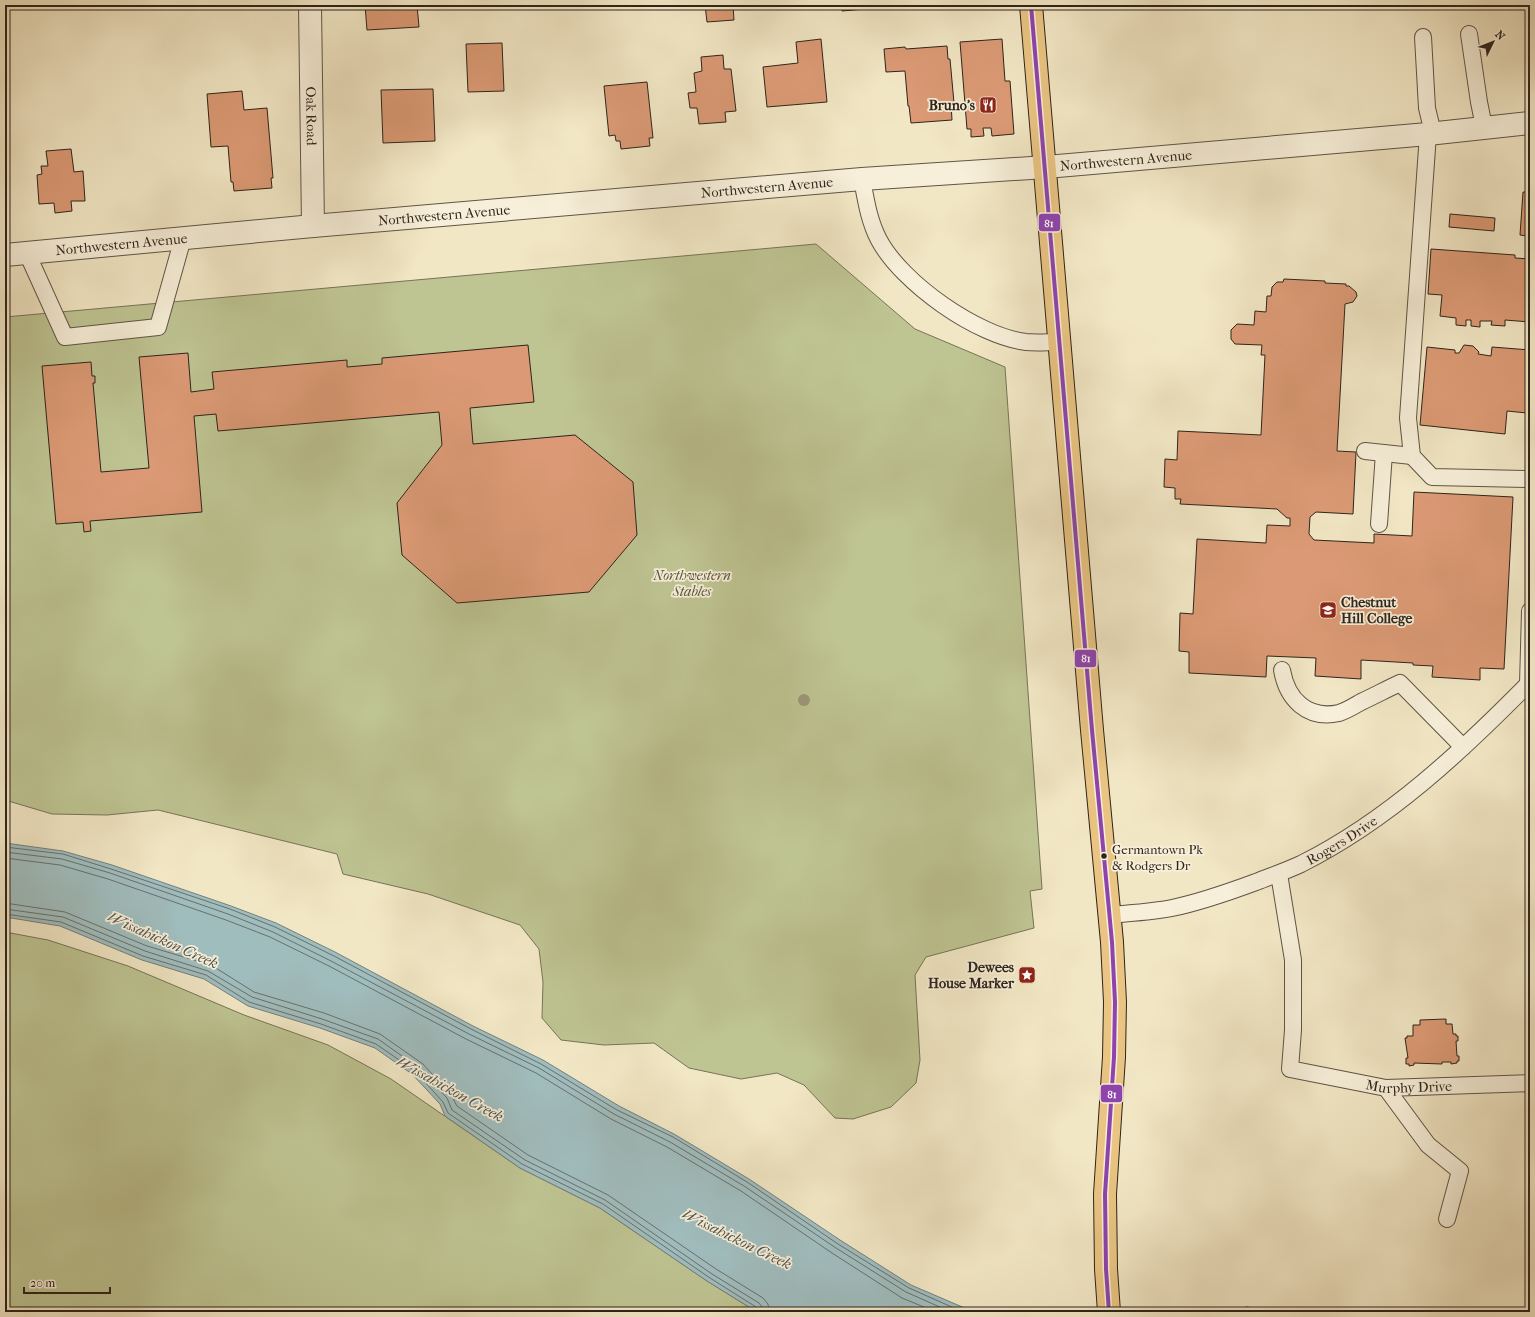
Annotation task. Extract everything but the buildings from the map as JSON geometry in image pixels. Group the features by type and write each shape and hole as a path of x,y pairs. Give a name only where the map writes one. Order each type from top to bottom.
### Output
{"main road":[{"path":"1031,5 1112,942 1115,1002 1114,1057 1105,1194 1106,1269 1109,1312"}],"street":[{"name":"Oak Road","path":"310,5 313,226"},
{"name":"Northwestern Avenue","path":"5,255 313,226 862,179 1046,167 1430,134 1530,122"}],"lane":[{"path":"1469,34 1484,127"},
{"path":"1423,37 1430,134 1408,418 1412,456 1432,477 1530,479 1530,485"},
{"path":"862,179 866,204 871,222 880,241 891,258 914,281 941,304 965,319 990,331 1010,338 1026,342 1059,342"},
{"path":"27,253 65,337 158,327 183,238"},
{"path":"1365,452 1412,456"},
{"path":"1379,524 1384,453"},
{"path":"1529,683 1530,611"},
{"path":"1282,670 1284,683 1290,695 1300,705 1312,711 1325,714 1339,713 1400,683 1463,747"},
{"name":"Rogers Drive","path":"1109,915 1172,908 1222,895 1279,874 1324,851 1385,812 1419,786 1463,747 1529,683"},
{"name":"Murphy Drive","path":"1279,874 1292,960 1293,1030 1290,1069 1386,1088 1530,1083"},
{"path":"1386,1088 1428,1145 1460,1171 1447,1219"}],"green space":[{"name":"Northwestern Stables","path":"816,244 915,329 1005,367 1042,889 1030,891 1034,928 926,957 915,975 920,1060 916,1083 891,1107 853,1119 835,1118 804,1085 777,1073 741,1079 689,1068 654,1043 604,1045 561,1040 542,1018 543,982 539,949 520,925 428,894 343,874 337,854 158,810 107,815 52,814 5,800 5,317"},
{"path":"5,932 48,940 128,966 244,1015 328,1045 391,1079 520,1168 600,1208 707,1281 757,1312 5,1312"}],"water":[{"name":"Wissahickon Creek","path":"5,843 63,851 112,865 276,923 335,952 473,1026 543,1060 619,1106 674,1134 749,1179 840,1240 911,1285 974,1312 757,1312 707,1281 600,1208 520,1168 445,1116 440,1104 412,1074 375,1048 320,1028 248,1006 204,979 142,960 60,926 5,917"}],"transit line":[{"name":"81","path":"1031,5 1092,730 1112,942 1115,1002 1114,1057 1105,1194 1106,1269 1109,1312"}],"place":[{"name":"Bruno's","path":"988,105"},
{"name":"Chestnut Hill College","path":"1328,610"},
{"name":"Germantown Pk & Rodgers Dr","path":"1104,856"},
{"name":"Dewees House Marker","path":"1027,975"}]}
